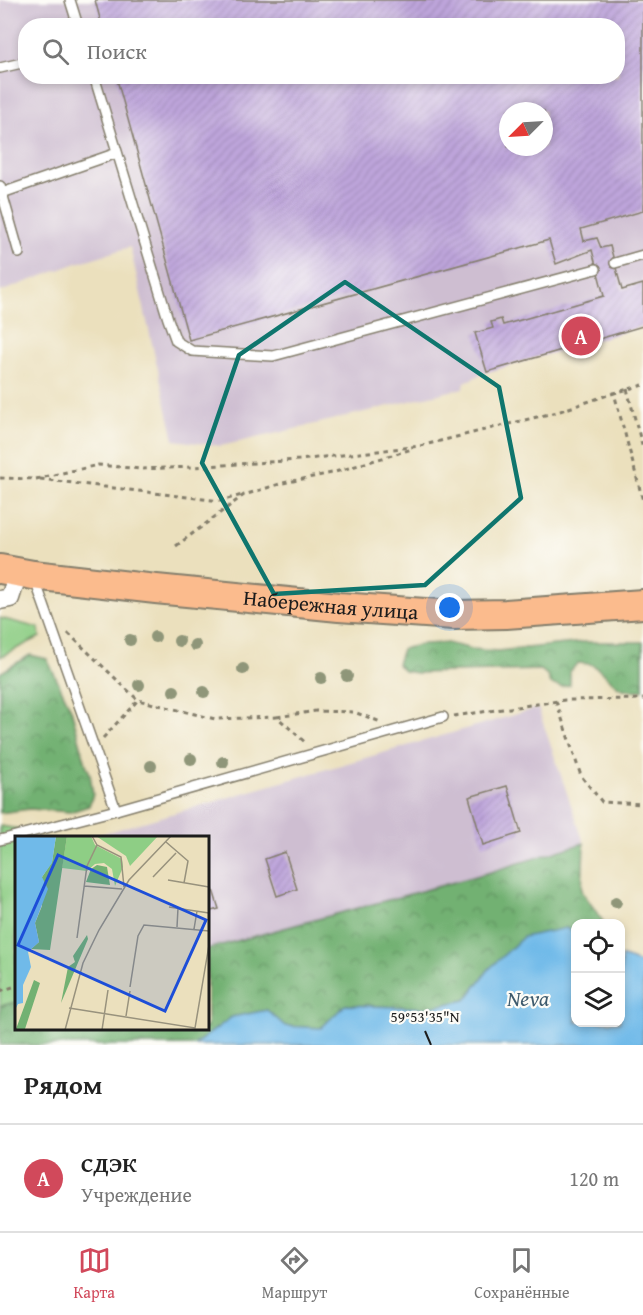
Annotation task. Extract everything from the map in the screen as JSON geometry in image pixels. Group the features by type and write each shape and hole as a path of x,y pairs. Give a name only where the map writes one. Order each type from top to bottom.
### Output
{"main road":[{"name":"Набережная улица","path":"17,572 316,605 454,615 643,604"}],"street":[{"path":"0,600 10,598 17,572"}],"lane":[{"path":"70,0 76,18"},
{"path":"0,68 18,64"},
{"path":"96,84 176,341 192,351 273,356 596,269"},
{"path":"19,253 1,189 117,153"},
{"path":"615,263 643,255"},
{"path":"17,572 45,611 116,810"},
{"path":"15,836 116,810 443,717"},
{"path":"0,840 15,836"}],"path":[{"path":"0,478 36,479 220,501 283,483 332,473 420,446 557,412 643,385"},
{"path":"627,389 643,449"},
{"path":"615,393 643,501"},
{"path":"36,479 98,465 141,469 193,467 299,460 420,446"},
{"path":"176,546 244,495"},
{"path":"45,611 138,700 215,719 277,717 316,711 354,712 403,729"},
{"path":"443,717 556,701 643,699"},
{"path":"94,748 138,700"},
{"path":"556,701 581,776 602,802 643,804"},
{"path":"277,717 318,753"},
{"path":"0,991 15,986"}],"highlighted area":[{"path":"345,282 499,387 521,498 425,585 274,594 202,463 239,355"}],"shaded area":[{"path":"0,0 643,0 643,326 487,372 465,382 463,388 282,432 221,446 174,440 130,247 77,263 0,292"},
{"path":"538,708 584,843 484,874 208,949 208,836 95,836"}],"green space":[{"path":"0,618 39,628 40,637 0,657"},
{"path":"584,642 643,642 643,690 632,691 618,687 591,664 578,663 570,671 570,685 561,687 550,684 548,676 541,670 417,673 404,671 397,664 402,649 423,644 447,643 472,649 497,651"},
{"path":"30,655 47,659 71,709 90,774 93,794 89,806 70,812 30,809 0,813 0,673"},
{"path":"0,826 19,829 21,836 15,836 15,1002 0,1006"},
{"path":"584,843 582,891 601,919 571,919 571,931 565,928 489,969 466,1000 427,1008 346,1005 321,1028 285,1026 267,1010 232,1017 194,1045 0,1045 0,1006 15,1002 15,1030 208,1030 208,949 484,874"}],"water":[{"name":"Neva","path":"566,928 571,931 571,1027 625,1027 625,957 643,964 643,1045 194,1045 232,1017 267,1010 285,1026 321,1028 345,1005 427,1008 466,1000 489,969 523,937"}],"building":[{"path":"95,0 643,0 643,211 581,229 584,241 597,238 601,248 610,246 622,290 643,284 643,326 487,372 475,333 493,328 491,322 501,319 503,325 604,296 592,250 556,264 549,240 189,340 118,84 625,84 625,18 100,18"},
{"path":"507,786 521,833 483,845 469,797"},
{"path":"285,852 297,889 277,896 265,859"},
{"path":"213,890 219,909 208,912 208,892"}],"place":[{"name":"СДЭК","path":"581,336"}]}
